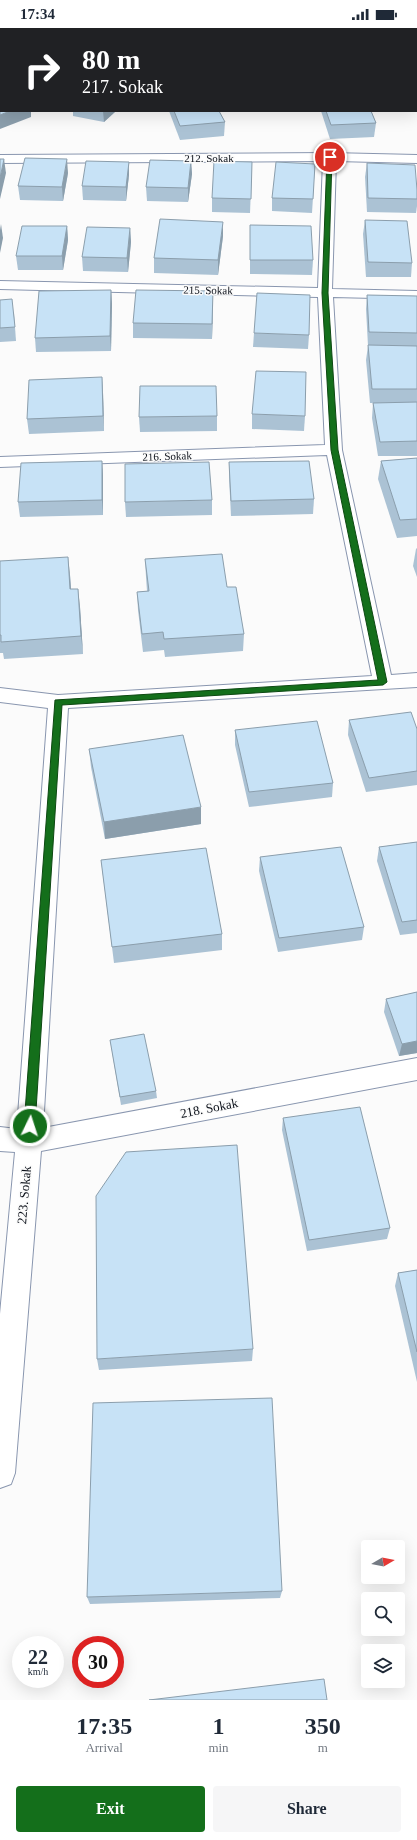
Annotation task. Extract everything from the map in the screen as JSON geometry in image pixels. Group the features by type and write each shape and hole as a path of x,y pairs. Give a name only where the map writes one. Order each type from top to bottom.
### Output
{"street":[{"name":"212. Sokak","path":"0,159 330,157 417,159"},
{"path":"330,157 325,293 334,450 383,682"},
{"name":"215. Sokak","path":"0,285 417,295"},
{"name":"216. Sokak","path":"0,462 334,450"},
{"path":"0,695 58,702 417,680"},
{"name":"223. Sokak","path":"0,1473 28,1142 58,702"},
{"name":"218. Sokak","path":"0,1139 28,1142 417,1069"}],"building":[{"path":"0,112 8,112 0,115"},
{"path":"174,112 220,112 225,122 180,126"},
{"path":"326,112 371,112 376,123 331,125"},
{"path":"25,158 67,159 62,187 18,186"},
{"path":"0,159 4,159 0,178"},
{"path":"150,160 191,161 188,188 146,187"},
{"path":"86,161 129,162 126,187 82,186"},
{"path":"214,161 252,162 251,199 212,198"},
{"path":"276,162 315,164 313,199 272,198"},
{"path":"367,163 415,165 417,199 368,198"},
{"path":"160,219 223,222 218,260 154,258"},
{"path":"365,220 407,221 412,263 368,262"},
{"path":"250,225 311,226 313,260 250,260"},
{"path":"22,226 67,226 62,256 16,256"},
{"path":"87,227 130,228 127,258 82,257"},
{"path":"111,290 110,336 35,338 39,291"},
{"path":"136,290 213,291 212,324 133,323"},
{"path":"257,293 310,295 309,335 254,333"},
{"path":"367,295 417,296 417,333 369,332"},
{"path":"12,299 15,327 0,328 0,300"},
{"path":"368,345 417,346 417,389 372,389"},
{"path":"256,371 306,372 305,416 252,414"},
{"path":"102,377 103,416 27,419 29,380"},
{"path":"140,386 216,386 217,416 139,417"},
{"path":"417,402 417,441 380,442 373,403"},
{"path":"417,458 417,519 400,520 381,461"},
{"path":"102,461 102,500 18,502 21,463"},
{"path":"309,461 314,499 231,501 229,462"},
{"path":"209,462 212,500 125,502 125,464"},
{"path":"222,554 227,587 236,587 244,634 164,639 163,632 142,634 137,592 149,591 145,559"},
{"path":"68,557 70,589 78,589 81,636 1,642 0,561"},
{"path":"411,712 417,729 417,771 369,778 349,720"},
{"path":"317,721 333,783 249,792 235,730"},
{"path":"183,735 201,807 104,822 89,749"},
{"path":"417,842 417,920 402,922 379,847"},
{"path":"341,847 364,927 279,938 260,857"},
{"path":"206,848 222,934 112,947 101,860"},
{"path":"417,992 417,1041 402,1044 386,999"},
{"path":"144,1034 156,1091 120,1097 110,1040"},
{"path":"360,1107 390,1228 309,1240 283,1118"},
{"path":"237,1145 253,1349 97,1359 96,1196 126,1152"},
{"path":"417,1270 417,1352 398,1273"},
{"path":"272,1398 282,1591 87,1597 93,1403"},
{"path":"324,1679 327,1700 149,1700"}],"route":[{"path":"30,1126 58,702 383,682 334,450 325,293 330,157"}]}
